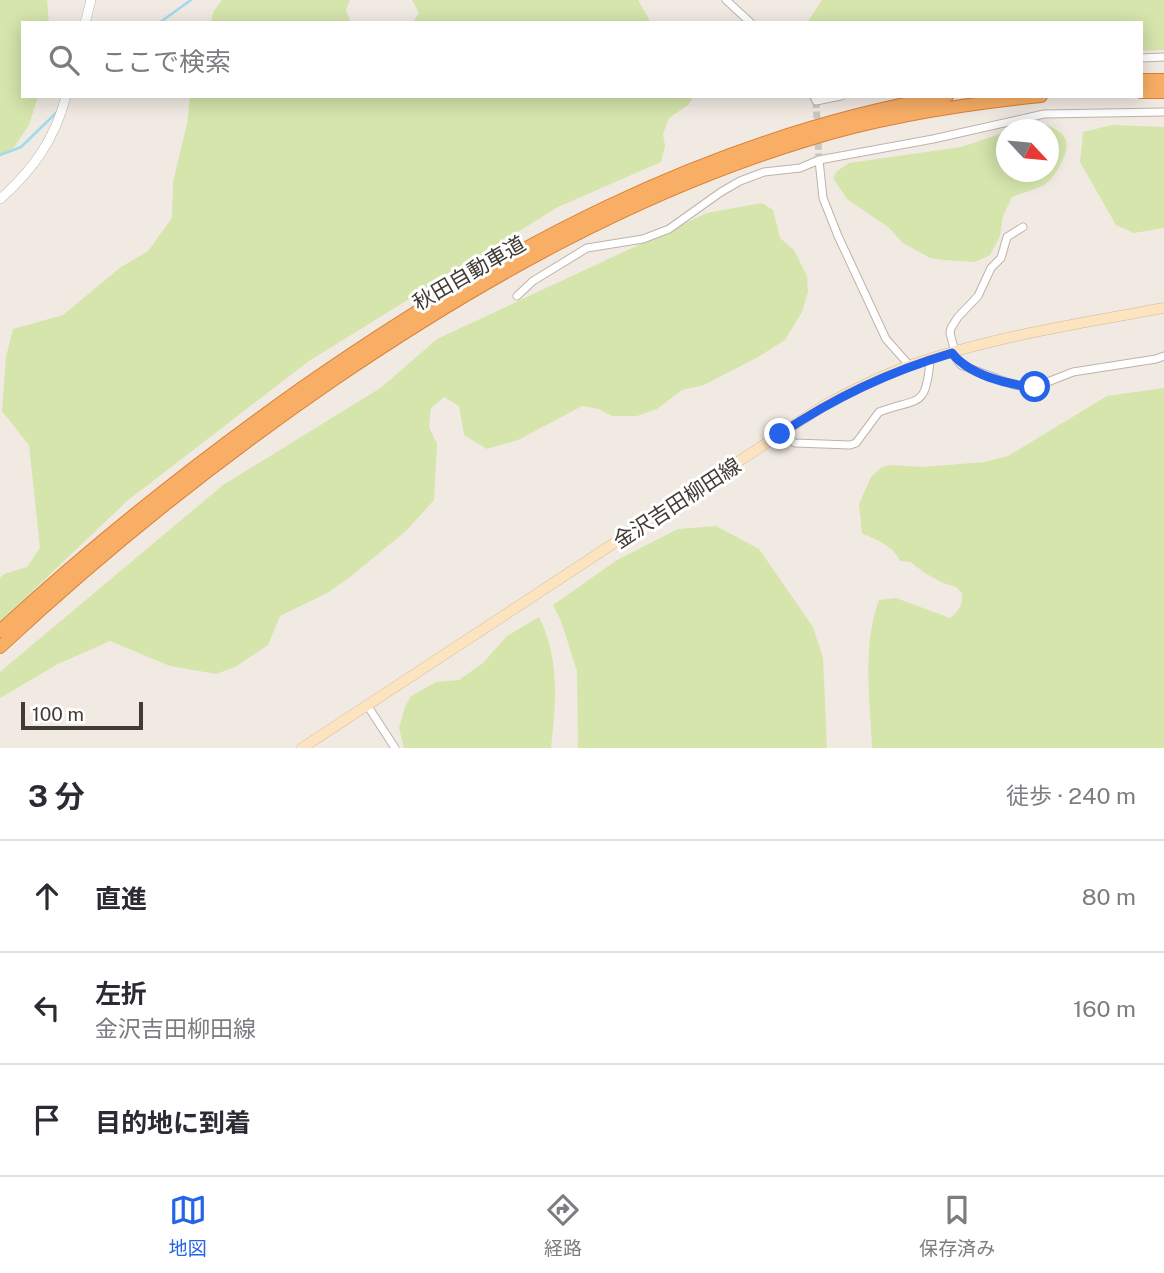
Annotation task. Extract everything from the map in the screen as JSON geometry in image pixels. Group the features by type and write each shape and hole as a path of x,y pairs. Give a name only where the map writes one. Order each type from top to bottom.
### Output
{"highway":[{"path":"1143,80 1164,80"},
{"path":"1143,92 1164,92"},
{"name":"秋田自動車道","path":"0,631 81,558 212,452 360,348 503,260 659,182 732,152 821,124 936,98"},
{"name":"秋田自動車道","path":"0,648 152,514 292,409 437,312 573,236 675,188 811,138 895,117 1021,98"}],"main road":[{"name":"金沢吉田柳田線","path":"302,748 823,406 859,387 911,366 954,353 1043,331 1164,308"}],"street":[{"path":"86,21 91,0"},
{"path":"726,0 749,21"},
{"path":"1143,58 1164,57"},
{"path":"0,199 19,183 40,158 62,114 65,98"},
{"path":"815,98 816,101 831,98"},
{"path":"517,296 533,281 587,248 643,239 669,229 740,181 764,173 1044,114 1164,112"},
{"path":"819,160 823,198 838,236 886,339 911,366"},
{"path":"1023,227 1007,237 1001,258 991,268 978,296 951,328 954,353 961,365 1014,385 1035,387 1073,372 1164,356"},
{"path":"780,434 795,443 856,443 879,412 912,404 924,395 930,360"},
{"path":"367,705 395,748"}],"green space":[{"path":"0,0 47,0 49,21 21,21 21,98 37,98 29,125 10,153 0,155"},
{"path":"222,0 350,0 346,10 350,21 211,21 213,12"},
{"path":"412,0 638,0 650,21 413,21 419,13"},
{"path":"822,0 1164,0 1164,50 1143,51 1143,21 808,21"},
{"path":"190,98 693,98 688,105 669,118 663,134 665,146 661,162 558,207 309,361 127,501 0,622 0,578 4,574 27,567 40,548 29,445 2,411 6,357 13,329 63,315 121,267 148,251 172,218 173,182 187,124"},
{"path":"1112,125 1164,127 1164,228 1134,233 1116,225 1080,162 1083,132"},
{"path":"1059,131 1067,148 1059,168"},
{"path":"996,135 996,182 1048,182 1012,197 1003,216 1000,236 990,255 975,262 930,258 903,243 888,227 847,199 833,178 837,171 849,163 961,147"},
{"path":"762,203 773,210 780,238 794,250 807,276 808,292 802,312 785,340 704,385 682,390 657,409 637,416 612,416 599,409 582,406 518,440 487,449 464,435 459,406 444,397 431,408 429,427 437,444 434,500 406,531 350,577 329,592 280,616 268,645 235,667 216,674 170,666 110,641 58,664 0,698 0,672 223,485 382,387 437,339 707,213"},
{"path":"1164,388 1164,748 872,748 869,654 870,636 879,600 896,598 950,618 960,607 962,593 956,587 923,572 911,562 900,561 884,544 862,534 859,504 871,477 882,467 892,465 922,467 985,462 1008,456 1107,396"},
{"path":"716,526 759,549 813,627 823,658 827,748 578,748 577,671 553,605 617,560 678,529"},
{"path":"539,617 550,649 555,681 551,748 404,748 399,728 411,696 436,682 459,680 483,663 507,636"}],"waterway":[{"path":"162,21 191,0"},
{"path":"0,155 21,147 56,113"}],"tunnel":[{"path":"816,101 819,160"}],"route":[{"path":"780,434 859,387 952,353 961,365 1014,385 1035,387"}]}
